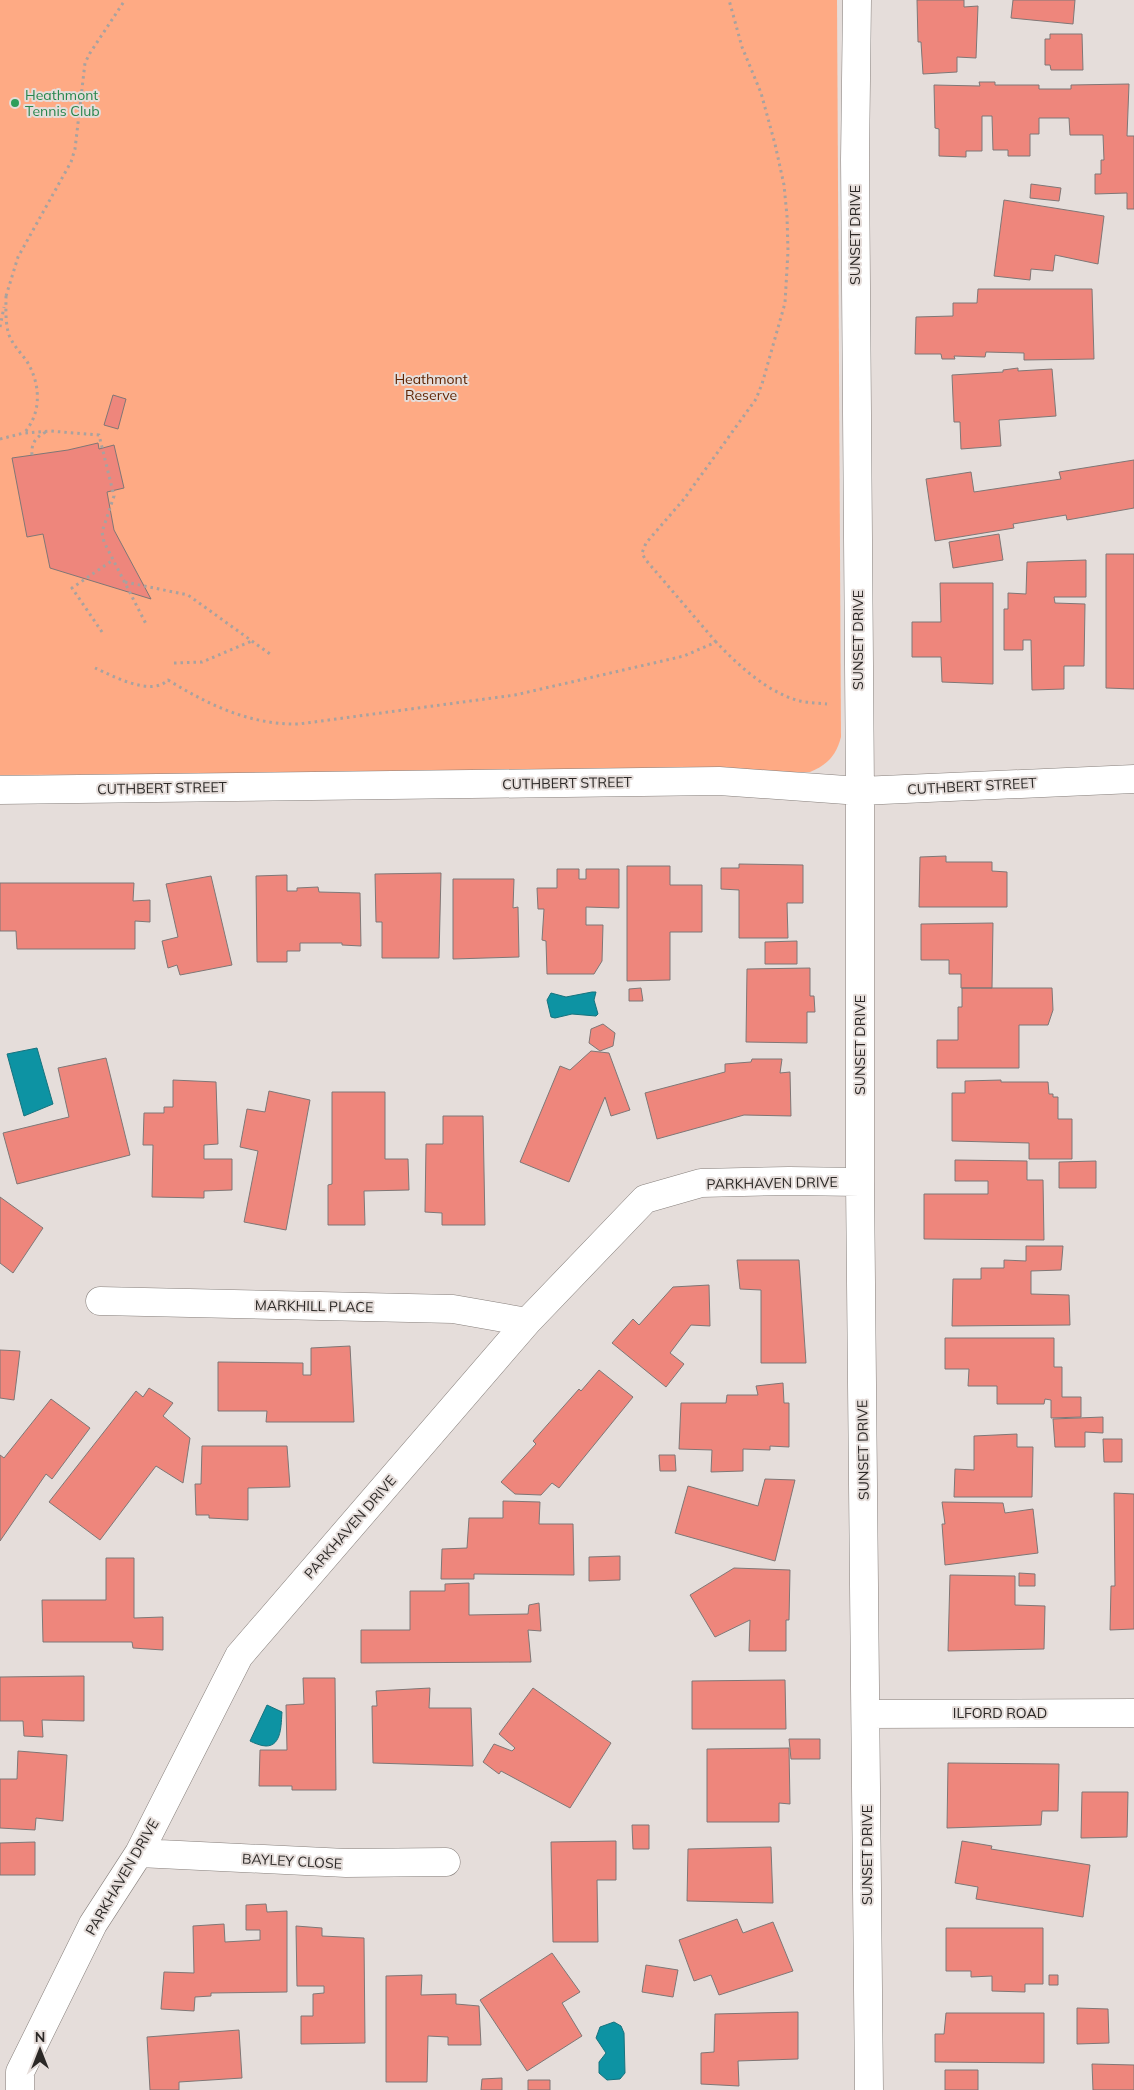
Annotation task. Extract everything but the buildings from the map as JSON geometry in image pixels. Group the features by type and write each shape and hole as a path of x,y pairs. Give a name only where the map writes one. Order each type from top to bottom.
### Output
{"street":[{"name":"SUNSET DRIVE","path":"857,0 855,160 860,791 860,1182 869,2090"},
{"name":"CUTHBERT STREET","path":"0,790 719,781 860,791 1134,779"},
{"name":"PARKHAVEN DRIVE","path":"20,2090 20,2072 88,1933 139,1853 239,1656 527,1322 645,1199 701,1183 860,1182"},
{"name":"MARKHILL PLACE","path":"100,1301 453,1309 527,1322"},
{"name":"ILFORD ROAD","path":"866,1714 1134,1713"},
{"name":"BAYLEY CLOSE","path":"139,1853 346,1863 446,1862"}],"path":[{"path":"0,327 6,296 18,257 71,162 75,148 85,63 125,0"},
{"path":"729,0 742,47 761,93 784,186 788,251 785,302 756,399 684,499 646,543 642,552 645,559 676,597 716,642 728,654 780,694 804,701 858,705"},
{"path":"6,296 9,336 28,363 38,397 36,414 24,433"},
{"path":"32,455 35,440 50,431"},
{"path":"0,438 24,433 50,431 99,435 114,496 102,532 104,542 146,624"},
{"path":"102,632 72,588 114,560"},
{"path":"125,582 188,595 270,654"},
{"path":"174,663 202,662 252,641"},
{"path":"94,668 135,684 159,686 168,680 200,699 246,718 262,722 299,724 515,695 684,656 716,642"}],"green space":[{"name":"Heathmont Reserve","path":"0,0 837,0 841,737 830,759 810,772 0,775"}],"water":[{"path":"596,992 594,1000 598,1014 596,1016 572,1014 555,1018 551,1017 547,1000 551,993 566,997"},
{"path":"37,1048 53,1104 24,1116 7,1054"},
{"path":"267,1705 282,1712 280,1734 275,1742 266,1746 250,1741"},
{"path":"614,2022 621,2026 624,2033 625,2073 620,2079 607,2080 599,2073 599,2062 606,2053 596,2038 600,2027"}],"place":[{"name":"Heathmont Tennis Club","path":"15,103"}]}
